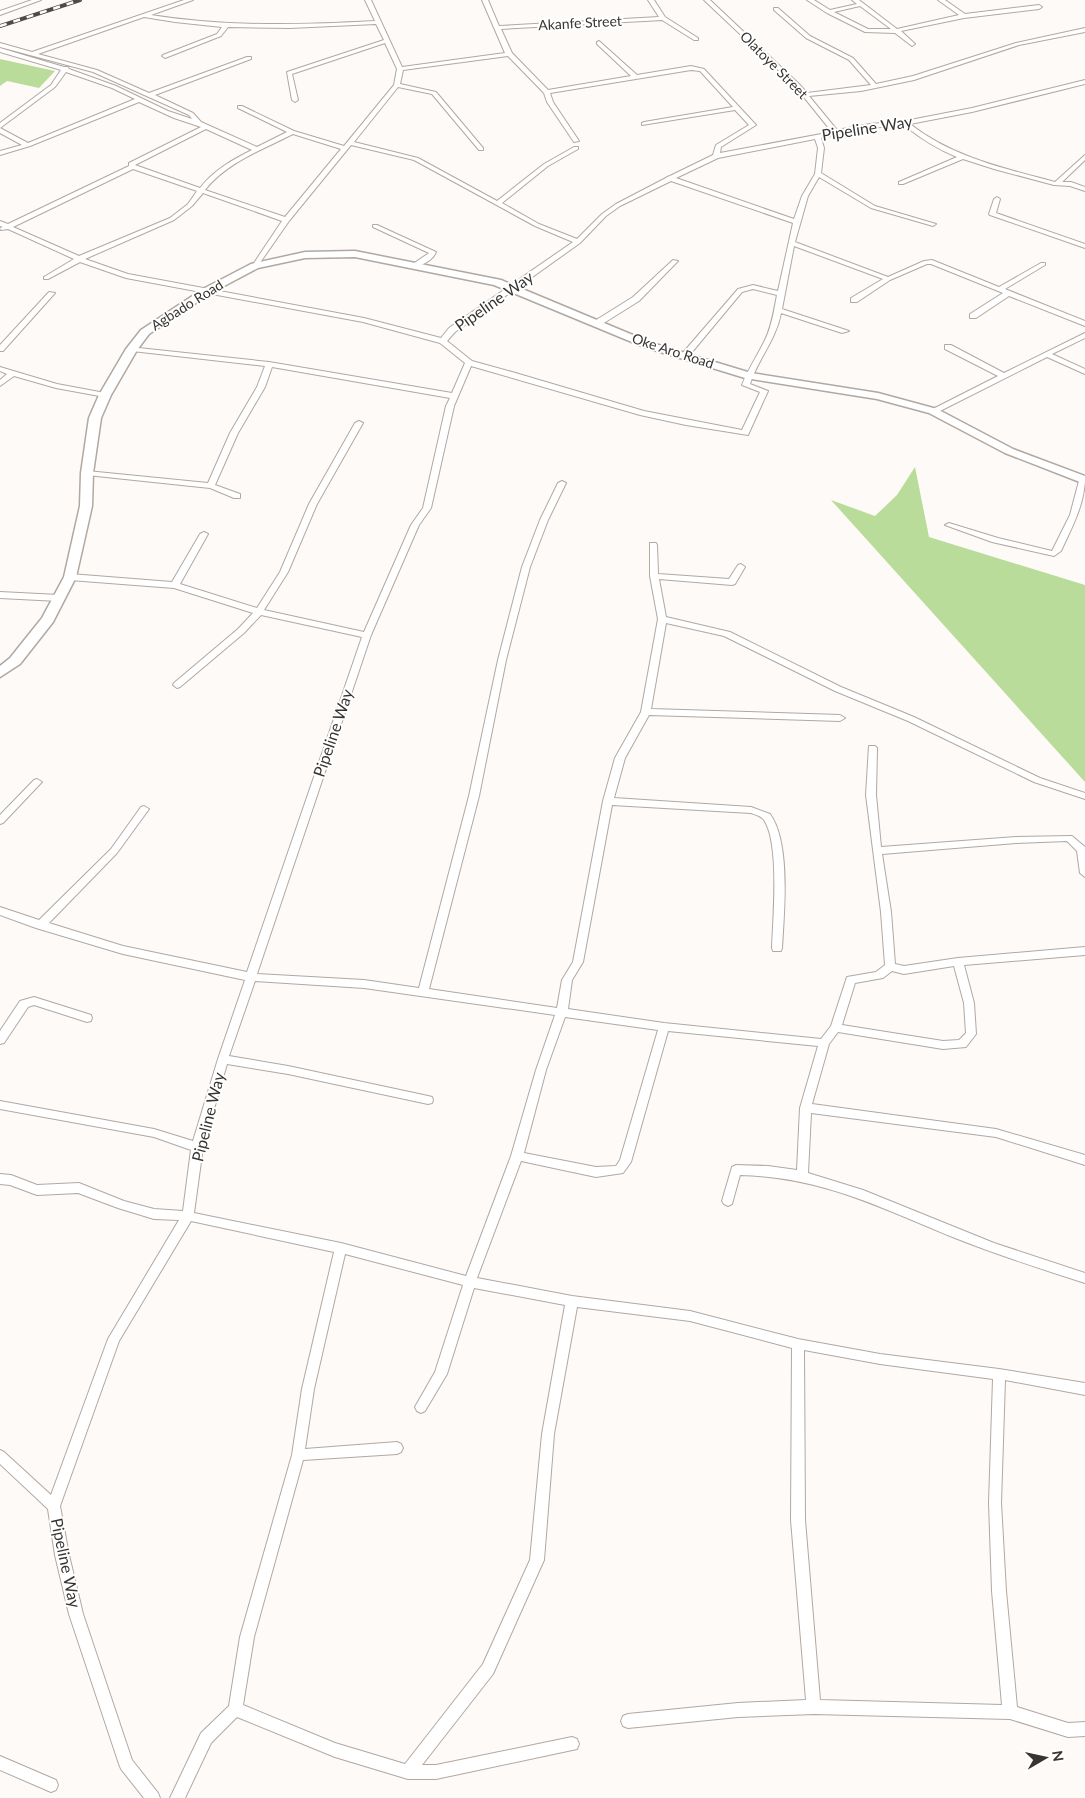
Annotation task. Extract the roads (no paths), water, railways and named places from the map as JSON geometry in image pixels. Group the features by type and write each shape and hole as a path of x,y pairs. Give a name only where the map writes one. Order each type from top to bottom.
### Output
{"main road":[{"name":"Oke Aro Road","path":"256,266 305,254 334,253 415,265 513,287 648,345 749,376 878,396 933,410 1009,451 1084,480"},
{"name":"Agbado Road","path":"0,673 31,641 60,598 70,577 86,506 87,474 95,418 105,395 132,350 145,332 207,291 256,266"}],"street":[{"path":"0,13 38,0"},
{"path":"30,54 190,0"},
{"path":"368,0 400,68 509,54"},
{"path":"485,0 509,54 547,92 550,102 576,144 498,203"},
{"path":"651,0 663,18 696,39"},
{"name":"Olatoye Street","path":"707,0 805,94 836,133"},
{"path":"810,0 828,12 866,31 894,31 964,16 1039,7"},
{"path":"855,0 912,44"},
{"path":"941,0 964,16"},
{"path":"828,12 862,4"},
{"path":"776,10 808,37 852,59 875,86"},
{"path":"145,16 226,26 291,28 378,22"},
{"name":"Akanfe Street","path":"497,28 663,18"},
{"path":"166,56 219,35 226,26"},
{"path":"805,94 875,86 914,78 1018,44 1085,30"},
{"path":"296,100 289,73 386,41"},
{"path":"599,43 637,78"},
{"path":"0,46 95,71 191,114 202,125"},
{"path":"0,46 116,84 258,150"},
{"path":"0,50 66,68 115,87 179,120 202,125"},
{"path":"150,94 249,58"},
{"path":"0,126 47,91 66,68"},
{"name":"Agbado Road","path":"256,266 286,220 397,85 400,68"},
{"path":"547,92 697,69 702,70 735,108 754,125 718,146 716,156"},
{"name":"Pipeline Way","path":"153,1798 126,1764 76,1614 62,1555 54,1506 114,1339 188,1216 197,1147 223,1060 251,977 367,635 416,525 427,508 454,396 469,363 444,341 452,330 578,242 604,215 636,194 716,156 882,124 905,123 985,108 1085,82"},
{"path":"397,85 434,93 481,149"},
{"path":"0,153 28,145 138,100"},
{"path":"240,107 292,132 345,148"},
{"path":"644,124 735,108"},
{"path":"905,123 924,138 964,156 1056,184 1071,184 1085,188"},
{"path":"133,167 131,162 202,125"},
{"path":"0,130 28,145"},
{"path":"46,278 79,259 162,224 190,205 212,177 292,132"},
{"path":"469,363 508,372 629,410 686,423 745,432 764,391 746,385 769,340 797,222 806,196 818,174 821,148 817,136"},
{"path":"350,143 416,159 537,225 578,242"},
{"path":"901,183 964,156"},
{"path":"1056,184 1085,157"},
{"path":"2,227 133,167 286,220"},
{"path":"818,174 873,207 934,224"},
{"path":"669,178 797,222"},
{"path":"998,199 992,214 1085,246"},
{"path":"375,226 434,252 431,256 415,265"},
{"path":"2,227 126,276 364,320 444,341"},
{"path":"791,243 888,279"},
{"path":"596,324 636,299 675,261"},
{"path":"854,300 888,279 926,262 932,262 1085,324"},
{"path":"1000,289 1043,264"},
{"path":"685,355 740,290 753,287 780,294"},
{"path":"972,316 1009,292"},
{"path":"0,349 51,293"},
{"path":"777,310 845,331"},
{"path":"933,410 1048,355 1085,335"},
{"path":"948,347 1004,376"},
{"path":"132,350 269,364 454,396"},
{"path":"1048,355 1085,372"},
{"path":"210,486 234,433 261,387 269,364"},
{"path":"0,370 56,386 105,395"},
{"path":"0,384 12,373"},
{"path":"177,685 241,631 259,612 284,572 313,504 359,423"},
{"path":"87,474 210,486 237,496"},
{"path":"949,525 995,540 1054,554 1074,515 1084,480"},
{"path":"423,993 474,796 502,660 526,567 544,520 562,483"},
{"path":"174,585 204,534"},
{"path":"421,1407 441,1374 470,1282 517,1156 541,1070 562,1011 567,980 578,962 608,801 620,758 646,712 662,619 654,576 653,545"},
{"path":"654,576 732,582 741,567"},
{"path":"70,577 174,585 259,612 367,635"},
{"path":"0,595 60,598"},
{"path":"662,619 727,634 838,690 911,718 1037,780 1085,796"},
{"path":"646,712 840,718"},
{"path":"872,748 871,794 876,851 886,912 890,967"},
{"path":"0,822 37,782"},
{"path":"608,801 750,810 763,813 769,819 774,834 779,877 777,948"},
{"path":"40,925 114,851 144,809"},
{"path":"876,851 1016,840 1069,838 1082,850 1085,873"},
{"path":"0,910 40,925 124,950 251,977 364,984 664,1027 824,1043"},
{"path":"802,1175 806,1108 824,1043 836,1028 851,980 879,975 890,967 904,970 958,962 1085,951"},
{"path":"836,1028 943,1046 962,1044 972,1034 968,1003 958,962"},
{"path":"0,1040 24,1004 34,1001 87,1018"},
{"path":"517,1156 596,1172 619,1170 625,1162 664,1027"},
{"path":"223,1060 288,1070 428,1100"},
{"path":"0,1105 154,1133 197,1147"},
{"path":"806,1108 996,1133 1085,1160"},
{"path":"728,1201 736,1170 802,1175 866,1196 977,1242 1085,1278"},
{"path":"0,1179 11,1180 36,1190 79,1188 122,1205 146,1212 188,1216 341,1248 470,1282 572,1301 690,1316 798,1344 880,1359 999,1374 1085,1388"},
{"path":"177,1798 206,1738 235,1709 247,1637 298,1455 308,1389 341,1248"},
{"path":"408,1772 488,1669 537,1560 548,1434 572,1301"},
{"path":"798,1344 798,1520 814,1707"},
{"path":"999,1374 995,1503 999,1591 1010,1712"},
{"path":"298,1455 397,1448"},
{"path":"0,1456 54,1506"},
{"path":"628,1720 738,1710 814,1707 1010,1712 1068,1730 1085,1729"},
{"path":"235,1709 288,1729 335,1750 408,1772 436,1772 572,1744"},
{"path":"0,1763 51,1785"}],"railway":[{"path":"0,26 80,0"}]}
